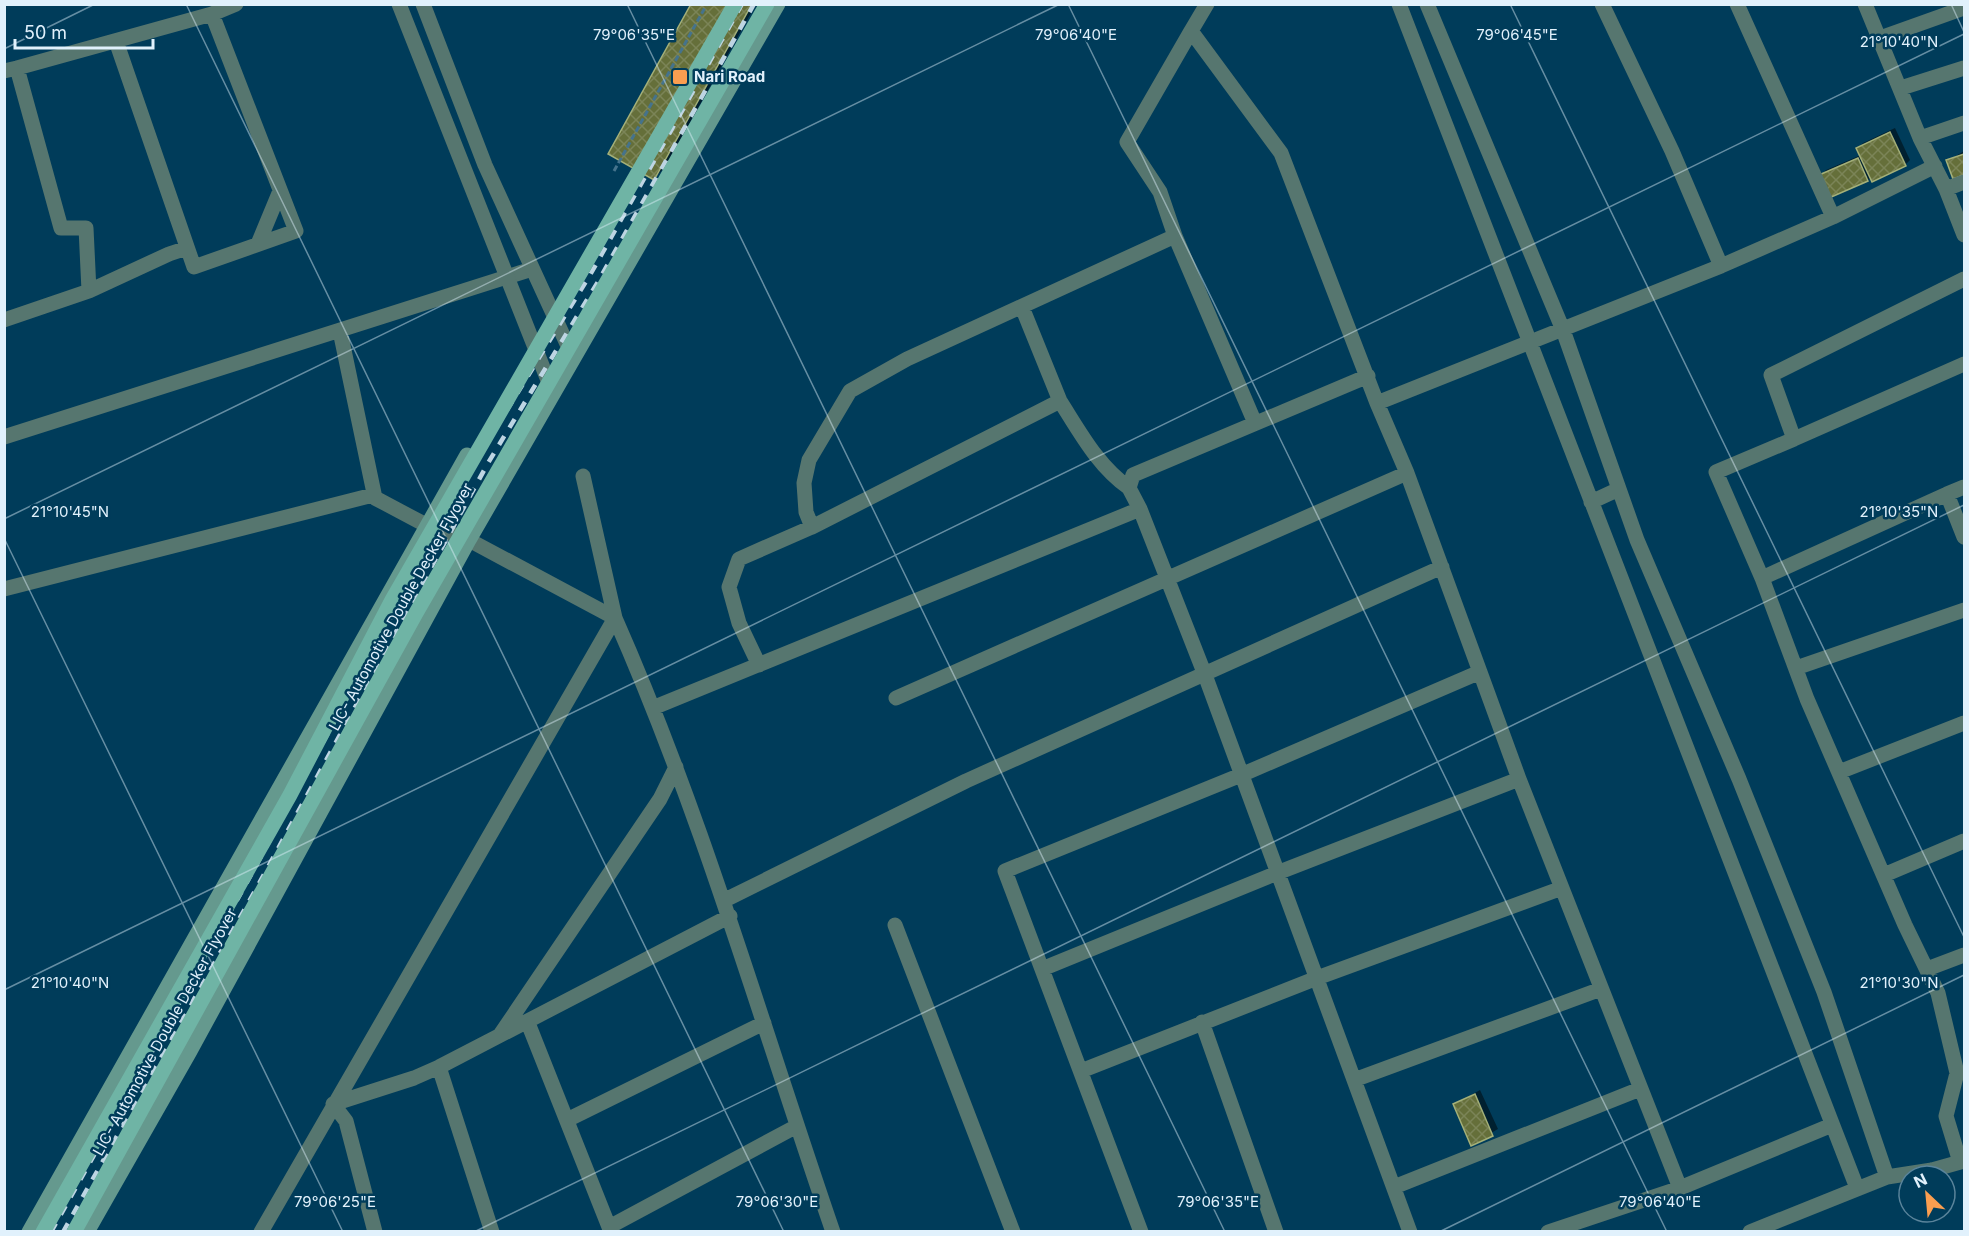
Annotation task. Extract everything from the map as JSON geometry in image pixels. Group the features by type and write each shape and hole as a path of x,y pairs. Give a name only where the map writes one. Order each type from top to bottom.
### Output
{"main road":[{"path":"32,1231 426,525 728,4"},
{"name":"LIC- Automotive Double Decker Flyover","path":"32,1231 290,795 392,600 614,218 735,4"},
{"name":"LIC- Automotive Double Decker Flyover","path":"74,1232 416,613 767,4"},
{"path":"87,1232 189,1053 469,540 778,4"}],"street":[{"path":"89,291 86,228 61,228 10,70 212,14 236,4"},
{"path":"399,4 553,393"},
{"path":"423,4 485,165 573,357"},
{"path":"1207,4 1127,142 1160,192 1175,236 1255,423"},
{"path":"1399,4 1528,343 1857,1188"},
{"path":"1427,4 1563,330 1637,540 1734,768 1824,992 1887,1177"},
{"path":"1602,4 1672,152 1721,266"},
{"path":"1737,4 1833,217"},
{"path":"1865,4 1920,138 1946,189 1965,235"},
{"path":"1880,38 1965,8"},
{"path":"116,40 194,267 296,231 212,14"},
{"path":"1191,31 1281,153 1377,403 1407,473 1519,779 1680,1188"},
{"path":"1901,88 1965,68"},
{"path":"1920,138 1965,123"},
{"path":"1377,403 1721,266 1833,217 1935,166"},
{"path":"1946,189 1965,182"},
{"path":"258,244 280,191"},
{"path":"812,526 806,512 804,483 809,460 850,391 907,359 1175,236"},
{"path":"4,320 89,291 187,248"},
{"path":"4,437 532,269"},
{"path":"1794,439 1771,375 1965,279"},
{"path":"1022,307 1060,401 1094,455 1113,476 1129,488 1140,509 1205,675 1410,1232"},
{"path":"340,331 373,495"},
{"path":"1750,1232 1887,1177 1932,1170 1962,1162 1946,1116 1961,1071 1938,993 1839,772 1762,578 1716,472 1965,364"},
{"path":"1129,488 1133,475 1368,376"},
{"path":"759,665 739,623 729,587 739,559 812,526 1060,401"},
{"path":"896,698 1407,473"},
{"path":"583,476 615,618 655,708 725,900 832,1231"},
{"path":"1762,578 1965,487"},
{"path":"1591,502 1619,489"},
{"path":"1947,494 1965,537"},
{"path":"4,589 373,495 426,525 469,540 615,618"},
{"path":"655,708 1140,509"},
{"path":"725,900 966,781 1442,567"},
{"path":"1796,668 1965,610"},
{"path":"261,1232 615,618"},
{"path":"1141,1232 1005,871 1241,775 1480,672"},
{"path":"1839,772 1965,723"},
{"path":"501,1035 660,799 676,767"},
{"path":"1042,969 1277,873 1519,779"},
{"path":"1884,875 1965,841"},
{"path":"1081,1071 1317,978 1562,888"},
{"path":"333,1104 414,1078 528,1023 729,916"},
{"path":"895,925 1013,1232"},
{"path":"1927,969 1965,955"},
{"path":"1354,1080 1602,989"},
{"path":"1202,1022 1276,1232"},
{"path":"528,1023 567,1120 605,1229 797,1126"},
{"path":"567,1120 764,1023"},
{"path":"439,1066 492,1232"},
{"path":"1394,1186 1640,1089"},
{"path":"333,1104 346,1121 375,1232"},
{"path":"1548,1232 1680,1188 1832,1125"}],"path":[{"path":"614,171 707,4"}],"building":[{"path":"691,4 752,4 654,180 608,154"},
{"path":"1890,132 1906,166 1872,182 1856,148"},
{"path":"1964,154 1964,175 1953,179 1946,160"},
{"path":"1858,158 1868,181 1829,198 1819,175"},
{"path":"1475,1094 1493,1136 1471,1146 1453,1104"}],"railway":[{"path":"51,1232 246,884 478,457 590,275 742,4"},
{"path":"63,1232 256,889 488,463 599,280 754,4"}],"place":[{"name":"Nari Road","path":"680,77"}]}
